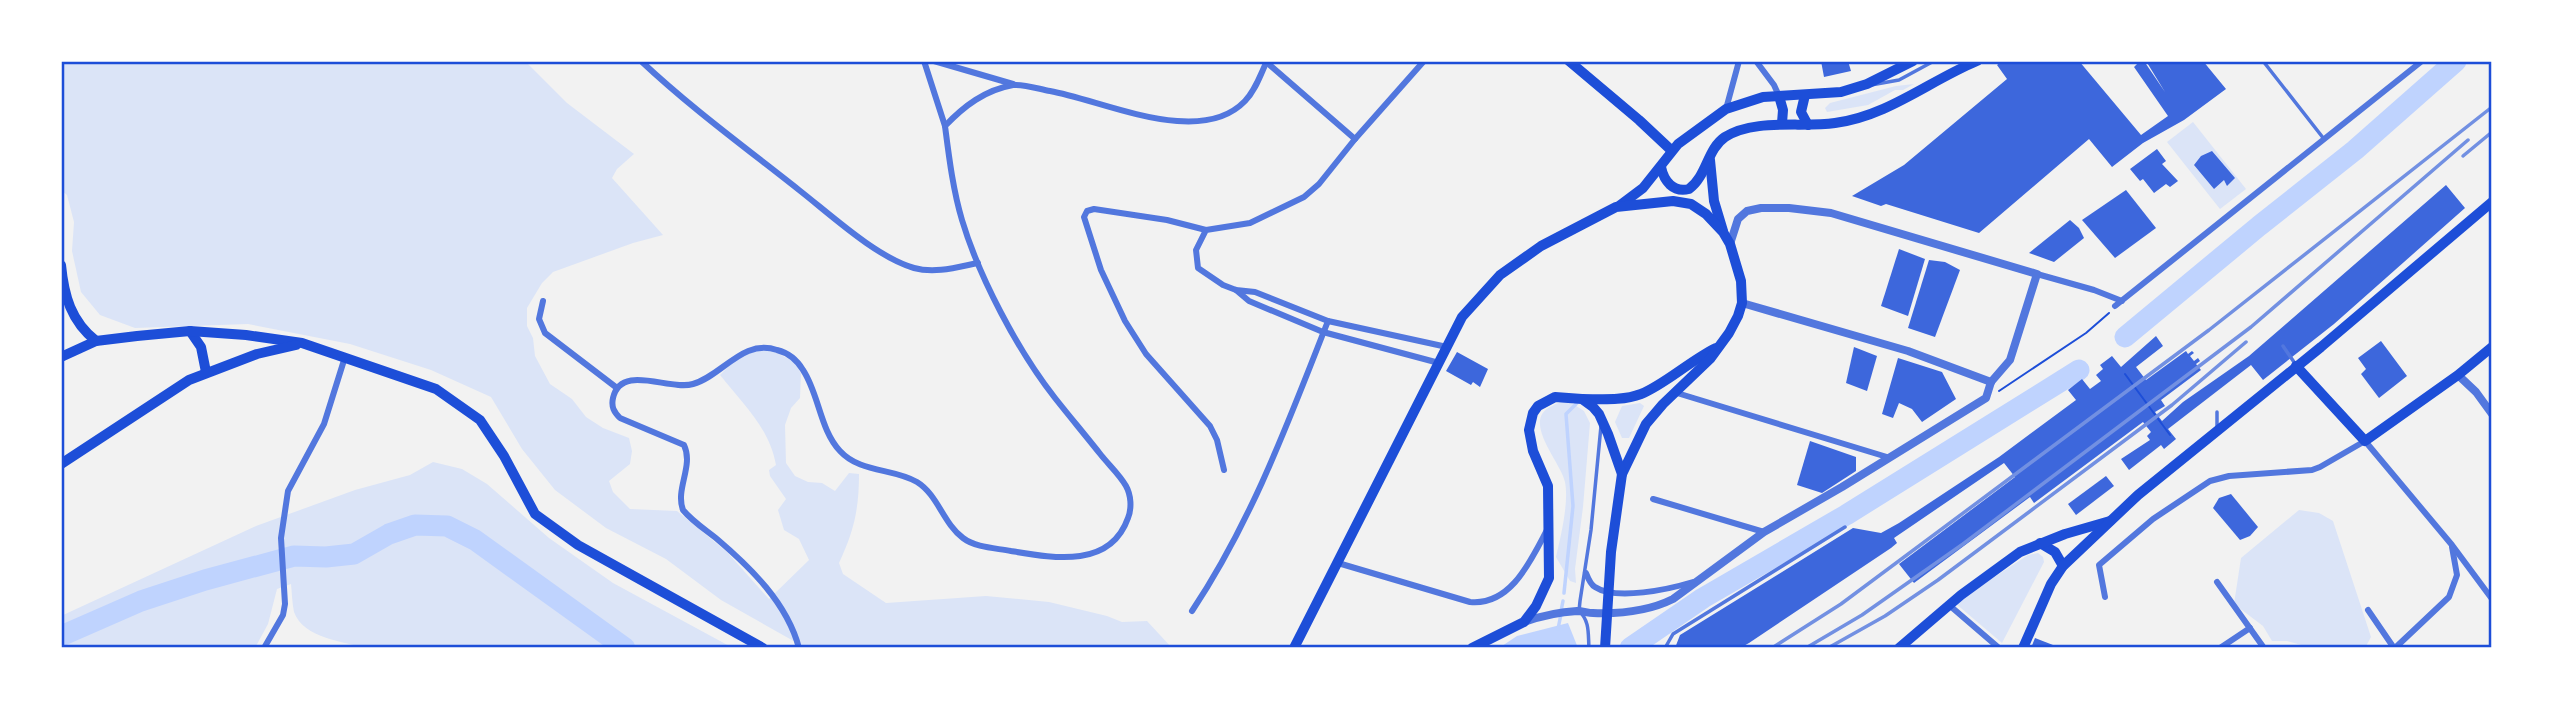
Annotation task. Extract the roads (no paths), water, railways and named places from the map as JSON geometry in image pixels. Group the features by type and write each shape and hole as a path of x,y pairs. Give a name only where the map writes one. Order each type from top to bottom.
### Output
{"main road":[{"path":"1569,61 1671,150"},
{"path":"1294,648 1462,317 1500,275 1541,246 1616,208 1638,193 1661,167 1671,150 1726,109 1763,97 1841,92 1867,84 1913,61"},
{"path":"1661,167 1667,183 1683,191 1694,186 1717,145 1727,135 1782,123 1835,123 1873,114 1976,61"},
{"path":"1805,95 1801,111 1808,125"},
{"path":"1779,96 1783,110 1782,123"},
{"path":"1605,648 1611,552 1621,477 1646,424 1720,346 1738,316 1742,303 1741,281 1714,201 1710,159"},
{"path":"1616,208 1679,201 1698,207 1723,232"},
{"path":"2023,648 2051,584 2063,566 2110,521 2492,202"},
{"path":"61,265 66,299 84,331 96,341"},
{"path":"190,331 201,347 206,372"},
{"path":"61,357 96,341 190,331 302,343 436,389 480,420 504,456 535,514 578,545 763,648"},
{"path":"61,464 189,380 257,354 302,343"},
{"path":"1472,648 1524,622 1536,606 1549,578 1548,486 1530,440 1530,421 1538,407 1555,397 1581,400 1628,398 1644,393 1720,346"},
{"path":"2296,366 2365,441 2458,375 2492,347"},
{"path":"1581,400 1593,407 1602,421 1621,477"},
{"path":"1899,648 2003,563 2040,543 2110,521"},
{"path":"2040,543 2054,552 2063,566"}],"street":[{"path":"641,61 682,99 845,227 901,263 930,271 978,263"},
{"path":"799,648 796,636 778,602 738,557 683,510 681,492 687,458 684,446 620,418 614,412 612,406 617,388 623,383 635,380 667,385 691,385 746,352 756,348 773,348 796,360 805,373 837,448 847,458 863,466 901,475 918,483 930,493 956,532 964,539 979,545 1063,559 1096,553 1109,546 1124,527 1131,506 1126,486 1053,396 1031,363 978,263 962,220 945,126 924,61"},
{"path":"1224,470 1217,440 1210,426 1146,354 1125,321 1101,270 1084,217 1087,211 1094,209 1167,220 1206,230 1250,223 1304,197 1320,184 1355,139 1424,61"},
{"path":"1726,109 1739,61"},
{"path":"1756,61 1779,96"},
{"path":"2115,306 2422,61"},
{"path":"938,62 1015,85 1058,92 1162,120 1199,122 1225,117 1247,99 1266,62 1355,139"},
{"path":"945,126 971,102 1015,85"},
{"path":"1730,244 1742,214 1753,209 1789,208 1831,213 2094,290 2122,301"},
{"path":"1206,230 1196,250 1198,268 1212,279 1236,290 1255,292 1328,321 1447,347"},
{"path":"1524,622 1540,616 1579,611 1614,612 1650,608 1679,596 1764,532 1842,488 1887,457 1986,398 1992,382 2010,360 2036,274"},
{"path":"1236,290 1242,298 1323,332 1439,363"},
{"path":"543,301 539,319 545,332 617,388"},
{"path":"1742,303 1908,351 1992,382"},
{"path":"1192,611 1217,574 1262,482 1296,405 1328,321"},
{"path":"264,648 283,615 285,604 281,538 288,491 324,424 345,357"},
{"path":"2458,375 2476,392 2492,414"},
{"path":"1677,393 1887,457"},
{"path":"2105,597 2099,565 2153,519 2210,481 2229,476 2312,470 2365,441 2452,545 2492,599"},
{"path":"1653,499 1764,532"},
{"path":"1338,563 1470,602 1487,602 1507,589 1525,572 1548,527"},
{"path":"2368,610 2395,648 2449,597 2457,575 2452,545"},
{"path":"1586,573 1595,587 1622,593 1668,589 1701,580"},
{"path":"2217,582 2264,648"},
{"path":"1949,605 1999,648"},
{"path":"2220,648 2250,628"}],"lane":[{"path":"1867,84 1876,85 1899,80 1934,61"},
{"path":"2263,61 2325,140"},
{"path":"2283,346 2296,366"},
{"path":"2217,412 2217,430"},
{"path":"1589,648 1586,619 1579,611 1586,573 1602,421"},
{"path":"1665,648 1673,634 1845,527"}],"water":[{"path":"1568,623 1578,648 1499,648 1517,636"}],"waterway":[{"path":"2125,337 2355,150 2456,61"},
{"path":"1630,648 1703,598 1846,515 2079,370"},
{"path":"1564,593 1573,506 1566,414 1577,403"},
{"path":"61,636 141,601 205,580 294,556 354,554 389,534 415,525 447,526 475,540 625,648"},
{"path":"1561,611 1563,601"},
{"path":"1558,629 1561,614"}],"railway":[{"path":"1772,648 1841,604 2209,330 2492,107"},
{"path":"2463,156 2492,132"},
{"path":"1806,648 1862,615 1963,544 2251,327 2468,140"},
{"path":"1828,648 1885,616 1938,580 2172,405 2246,342"}]}
